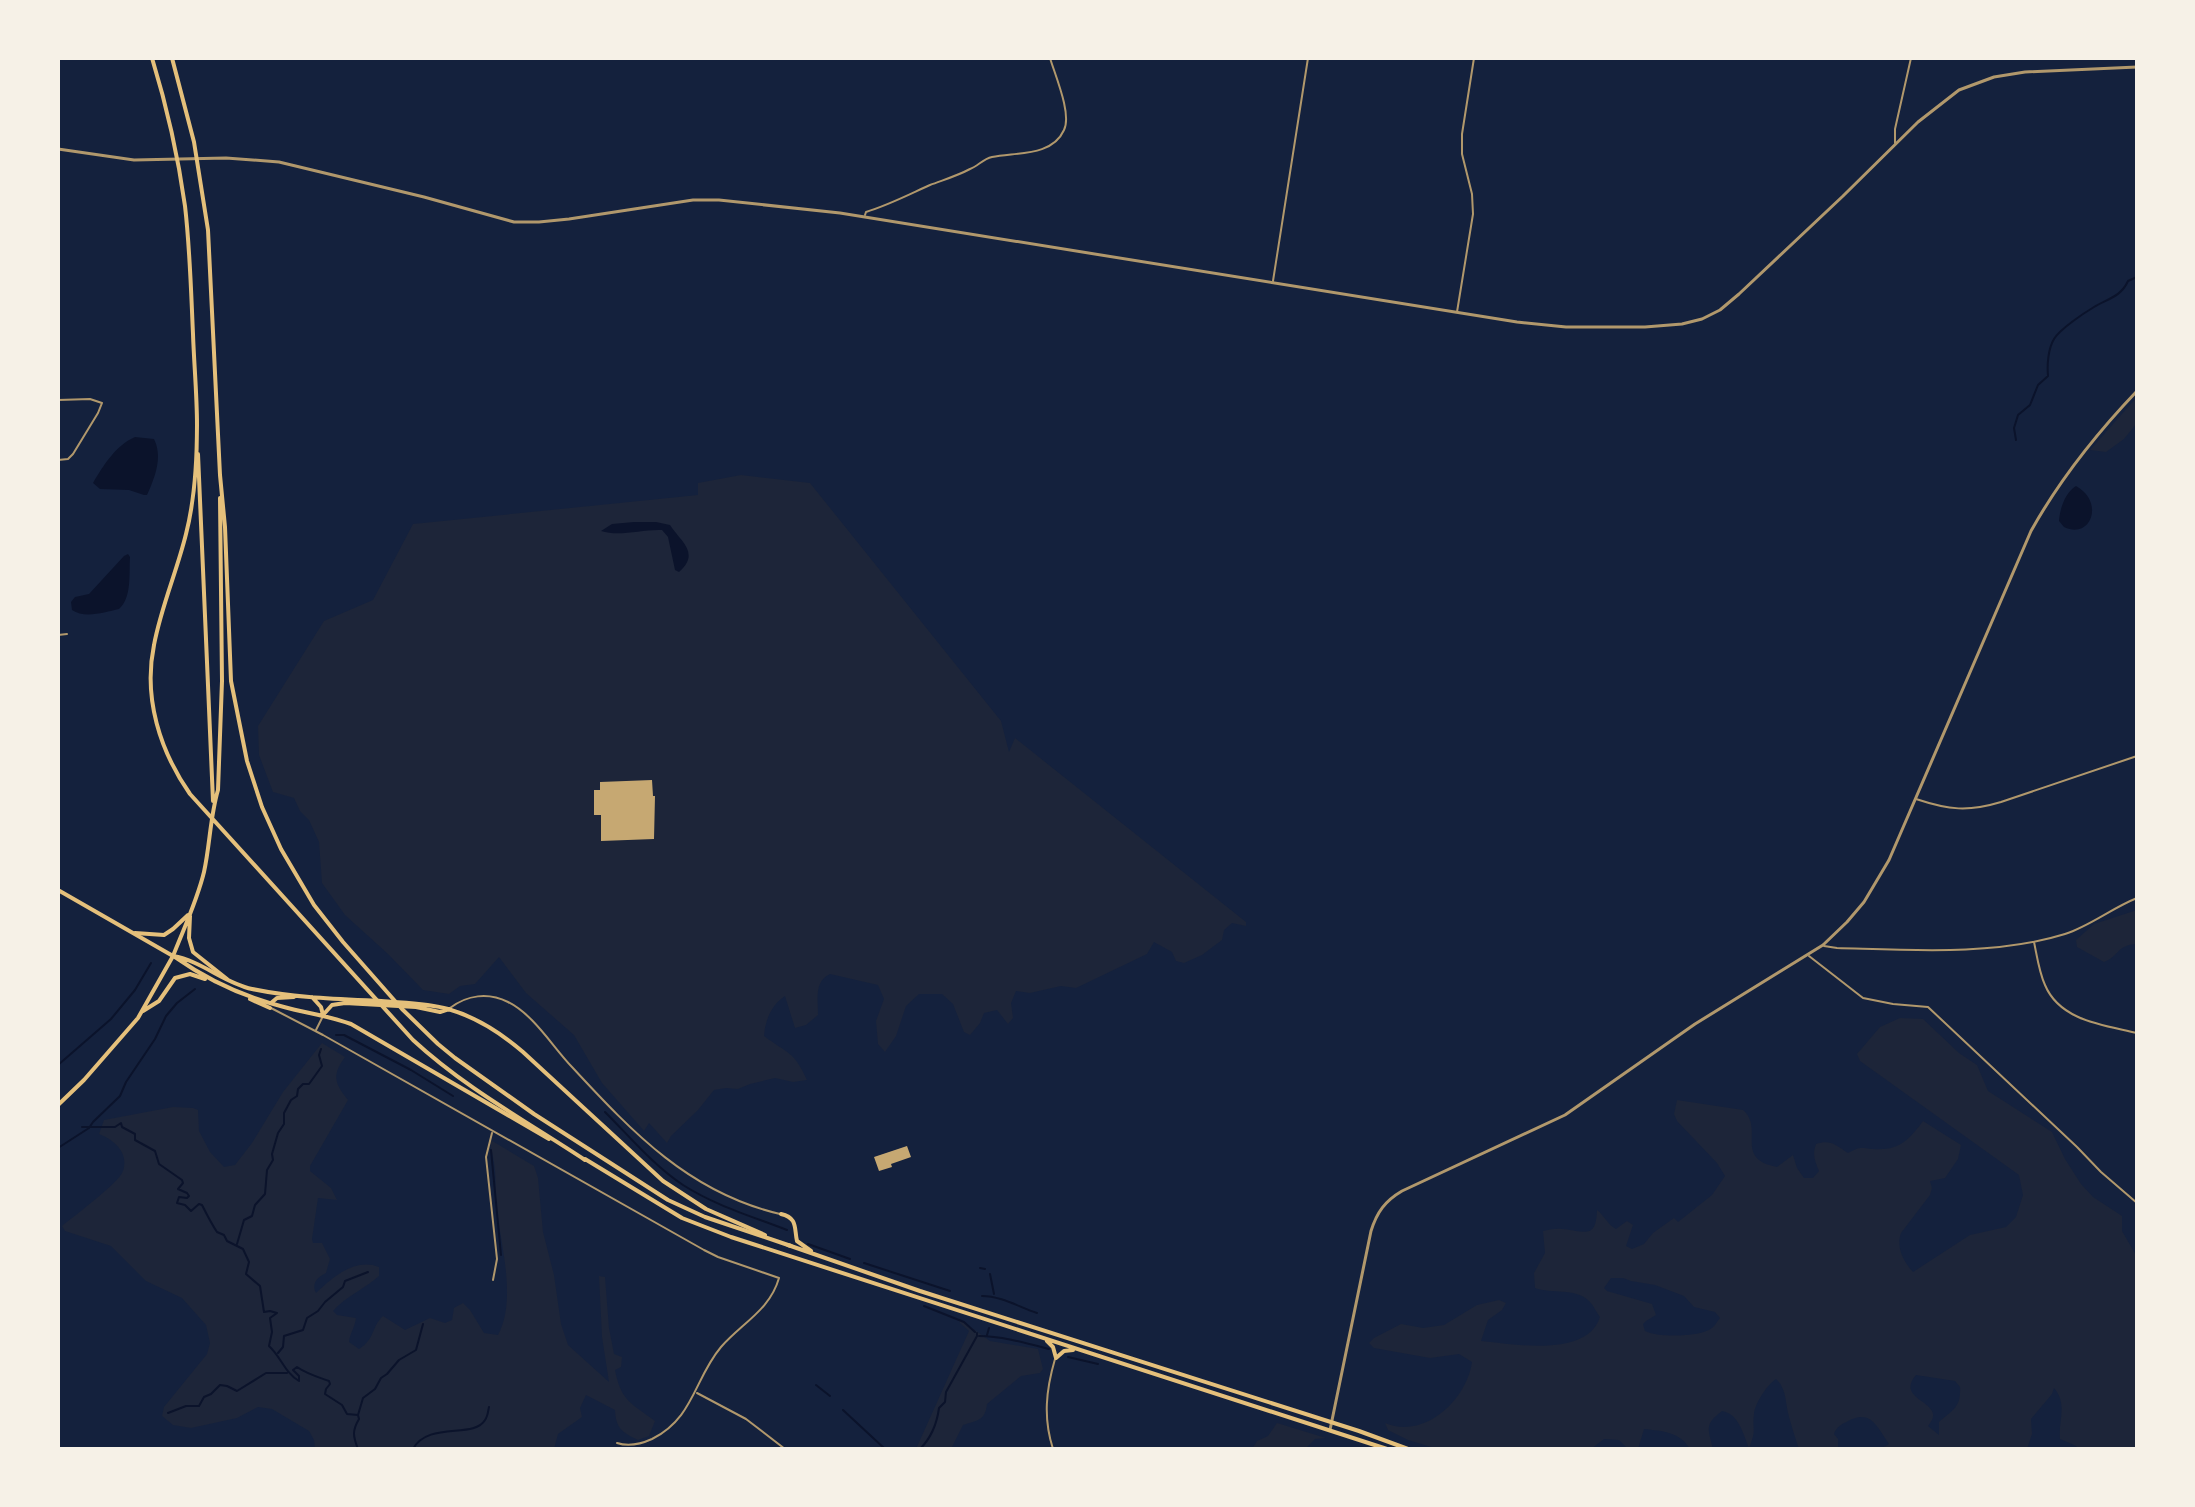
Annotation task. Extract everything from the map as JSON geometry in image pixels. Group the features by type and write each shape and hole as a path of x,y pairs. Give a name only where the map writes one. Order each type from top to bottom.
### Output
{"main road":[{"path":"58,1105 142,1012 173,956 203,876 213,805 191,277 186,218 174,142 152,58"},
{"path":"172,58 194,142 211,268 220,475 221,696 218,790 213,805"},
{"path":"197,424 192,512 156,634 152,661 154,713 168,760 201,807 432,1058 473,1089 585,1160 665,1209 702,1226 1387,1449"},
{"path":"220,475 231,681 240,734 270,826 314,905 402,1009 438,1044 479,1076 590,1151 668,1200 705,1217 920,1291 1408,1449"},
{"path":"58,890 225,988"},
{"path":"135,933 167,933 190,914"},
{"path":"190,914 189,938 193,952 227,979"},
{"path":"173,956 186,958 249,988 300,997"},
{"path":"142,1012 159,1001 175,978 183,974 195,975 270,1005 338,1019 367,1032 585,1160"},
{"path":"270,1005 277,998 312,997 414,1005 440,1012 449,1009 479,1022 506,1038 541,1068 678,1193 724,1219 791,1246"},
{"path":"312,997 321,1007 323,1015"},
{"path":"323,1015 332,1005 352,1001"},
{"path":"781,1214 791,1217 795,1222 797,1241 816,1255"},
{"path":"1043,1338 1053,1347 1056,1358 1064,1351 1079,1349"}],"street":[{"path":"865,216 866,212 970,170 987,158 1045,148 1055,142 1063,133 1067,121 1050,58"},
{"path":"1272,282 1308,58"},
{"path":"1457,312 1473,214 1472,194 1462,154 1462,134 1474,58"},
{"path":"1895,144 1895,129 1911,58"},
{"path":"58,149 134,160 226,158 279,162 514,222 569,219 693,200 719,200 865,216 1517,322 1566,327 1669,326 1702,319 1720,310 1895,144 1959,90 1982,81 2044,70 2137,67"},
{"path":"1330,1430 1371,1231 1384,1204 1402,1191 1565,1115 1687,1030 1823,945 1856,912 1889,860 2031,531 2058,484 2078,457 2137,391"},
{"path":"58,400 90,399 102,403 73,454 68,459 58,460"},
{"path":"58,635 67,634"},
{"path":"1915,798 1953,809 1981,807 2137,756"},
{"path":"1823,945 1837,948 1945,949 2033,941 2066,934 2137,898"},
{"path":"2033,941 2046,988 2056,1004 2079,1018 2137,1033"},
{"path":"1808,955 1863,998 1928,1007 2114,1185 2137,1203"},
{"path":"449,1009 468,997 483,995 500,999 520,1010 613,1111 663,1157 726,1196 781,1214"},
{"path":"270,1005 704,1250 779,1278 776,1290 767,1303 714,1357 696,1393 677,1421 658,1436 637,1444 624,1446 617,1443"},
{"path":"316,1031 323,1015"},
{"path":"493,1132 486,1157 497,1259 493,1280"},
{"path":"1053,1449 1046,1407 1056,1358"},
{"path":"696,1393 746,1419 785,1449"}],"shaded area":[{"path":"2137,397 2137,423 2124,439 2106,452 2090,450"},
{"path":"135,437 154,439 157,446 157,467 147,495 129,490 100,489 93,483 101,470 116,451"},
{"path":"741,475 810,483 1001,721 1009,752 1015,738 1246,922 1246,926 1232,923 1224,930 1222,940 1202,955 1184,963 1176,961 1172,952 1154,942 1147,954 1076,988 1061,986 1030,993 1016,991 1011,1003 1013,1018 1008,1024 997,1010 984,1013 970,1035 964,1032 953,1004 942,994 919,994 906,1006 896,1036 885,1052 878,1044 876,1021 884,999 878,985 830,974 819,986 818,1015 806,1025 795,1028 785,996 772,1009 766,1025 764,1036 794,1058 807,1080 793,1082 775,1078 738,1089 714,1090 667,1143 649,1123 644,1131 602,1083 574,1035 526,993 499,957 475,984 460,986 449,994 423,990 345,915 322,883 319,842 294,798 273,792 259,755 258,726 324,621 373,600 413,524 698,495 698,483"},
{"path":"2076,486 2085,493 2092,509 2087,524 2073,530 2059,521 2064,501"},
{"path":"612,524 670,525 688,553 688,559 679,572 675,570 668,537 662,530 601,531"},
{"path":"128,554 128,592 119,609 89,614 72,610 71,602 75,597 89,594"},
{"path":"2137,910 2137,944 2125,946 2104,962 2077,947 2076,940 2094,924"},
{"path":"1900,1018 1923,1019 1959,1053 1977,1065 1988,1091 2052,1132 2081,1184 2093,1197 2122,1216 2122,1231 2137,1257 2137,1449 2080,1449 2060,1439 2062,1406 2054,1388 2031,1419 2032,1434 2027,1449 1880,1449 1889,1444 1873,1422 1862,1417 1836,1429 1834,1434 1838,1439 1838,1449 1799,1449 1784,1392 1776,1379 1757,1405 1749,1448 1736,1420 1722,1411 1709,1427 1713,1449 1690,1449 1676,1436 1644,1429 1638,1449 1628,1449 1619,1440 1604,1439 1591,1449 1438,1449 1388,1430 1385,1423 1400,1427 1415,1426 1442,1413 1462,1390 1472,1362 1459,1354 1430,1358 1374,1348 1369,1343 1374,1338 1401,1324 1423,1328 1444,1325 1477,1305 1499,1300 1506,1303 1488,1320 1481,1341 1548,1346 1580,1338 1592,1330 1600,1317 1590,1302 1576,1294 1535,1288 1534,1273 1545,1253 1543,1231 1588,1232 1594,1226 1597,1210 1616,1229 1627,1221 1633,1225 1626,1246 1632,1249 1644,1244 1653,1233 1674,1218 1678,1222 1712,1195 1725,1176 1717,1163 1677,1121 1674,1114 1677,1100 1743,1110 1749,1118 1756,1157 1777,1167 1793,1155 1804,1178 1813,1178 1819,1171 1814,1155 1816,1144 1829,1143 1848,1153 1860,1148 1890,1148 1908,1139 1923,1121 1961,1145 1958,1159 1945,1178 1930,1181 1930,1195 1901,1233 1901,1254 1913,1272 1970,1235 2006,1227 2016,1217 2023,1195 2019,1175 1860,1061 1857,1054 1880,1027","holes":["1611,1278 1655,1285 1684,1296 1694,1307 1715,1312 1720,1318 1712,1328 1689,1335 1669,1336 1645,1331 1643,1324 1656,1315 1652,1304 1607,1291 1604,1288","1916,1375 1955,1381 1960,1387 1958,1403 1939,1422 1939,1435 1928,1426 1933,1418 1932,1411 1911,1391"]},
{"path":"322,1043 345,1057 336,1079 348,1100 310,1166 310,1171 331,1188 337,1200 318,1198 312,1239 313,1243 322,1243 330,1259 326,1273 315,1283 316,1293 353,1267 379,1267 379,1276 333,1311 337,1315 356,1318 349,1342 359,1349 371,1337 383,1316 405,1330 430,1318 445,1323 452,1320 454,1308 463,1303 484,1333 498,1335 507,1304 507,1287 496,1201 495,1166 489,1139 534,1166 543,1232 568,1345 609,1382 602,1337 599,1276 605,1277 614,1354 622,1357 621,1367 615,1370 617,1380 628,1400 655,1421 649,1436 638,1440 628,1435 618,1426 615,1410 586,1395 580,1408 582,1417 558,1434 554,1449 315,1449 309,1431 272,1409 258,1407 237,1418 191,1428 173,1425 162,1416 164,1407 207,1354 210,1343 206,1325 182,1298 146,1281 111,1246 65,1231 62,1226 105,1191 123,1171 124,1158 119,1148 99,1134 104,1120 173,1107 193,1108 198,1110 199,1131 210,1152 224,1167 235,1165 283,1092"},
{"path":"958,1318 990,1341 1038,1349 1043,1369 1040,1373 1021,1376 987,1404 982,1417 963,1425 951,1449 916,1449 969,1331"},
{"path":"1277,1423 1326,1438 1315,1439 1305,1449 1252,1449 1257,1441 1268,1436"}],"building":[{"path":"652,780 655,796 654,839 601,841 601,815 594,815 594,790 600,790 600,782"},
{"path":"907,1146 911,1157 879,1171 874,1157"}],"waterway":[{"path":"2016,440 2014,428 2018,415 2030,405 2038,385 2048,376 2048,357 2054,339 2072,322 2118,294 2128,281 2137,277"},
{"path":"58,1065 111,1019 135,990 151,963"},
{"path":"58,1148 89,1128 120,1096 166,1016 195,989"},
{"path":"336,1035 344,1035 453,1096"},
{"path":"237,1244 244,1220 252,1216 255,1205 265,1194 267,1170 273,1160 278,1133 284,1124 284,1113 297,1096 298,1089 303,1084 309,1084 322,1066 321,1049"},
{"path":"605,1112 652,1160 683,1185 721,1205 787,1230"},
{"path":"82,1127 115,1127 121,1123 122,1127 135,1134 135,1140 155,1151 159,1164 182,1180 178,1189 189,1196 179,1197 177,1203 191,1211 202,1205 217,1232 243,1249 249,1262 246,1274 260,1286 264,1312 277,1313 270,1318 272,1332 269,1346 294,1378 299,1381 293,1370 297,1367 329,1381 325,1394 342,1405 347,1414 358,1415"},
{"path":"491,1150 501,1255"},
{"path":"808,1244 850,1259"},
{"path":"864,1263 950,1291"},
{"path":"980,1268 985,1269"},
{"path":"278,1353 283,1347 284,1336 303,1330 307,1318 343,1287 345,1281 368,1272"},
{"path":"990,1274 994,1294"},
{"path":"982,1296 1037,1313"},
{"path":"924,1306 964,1322 975,1332"},
{"path":"358,1449 354,1430 363,1398 375,1389 399,1360 416,1350 423,1324"},
{"path":"987,1335 989,1328"},
{"path":"920,1449 933,1430 946,1392 977,1333"},
{"path":"979,1336 1049,1349"},
{"path":"1068,1357 1098,1364"},
{"path":"168,1413 186,1406 199,1406 204,1397 220,1385 237,1391 266,1373 287,1373"},
{"path":"816,1385 830,1396"},
{"path":"413,1449 429,1435 479,1426 486,1418 489,1407"},
{"path":"843,1410 885,1449"}]}
